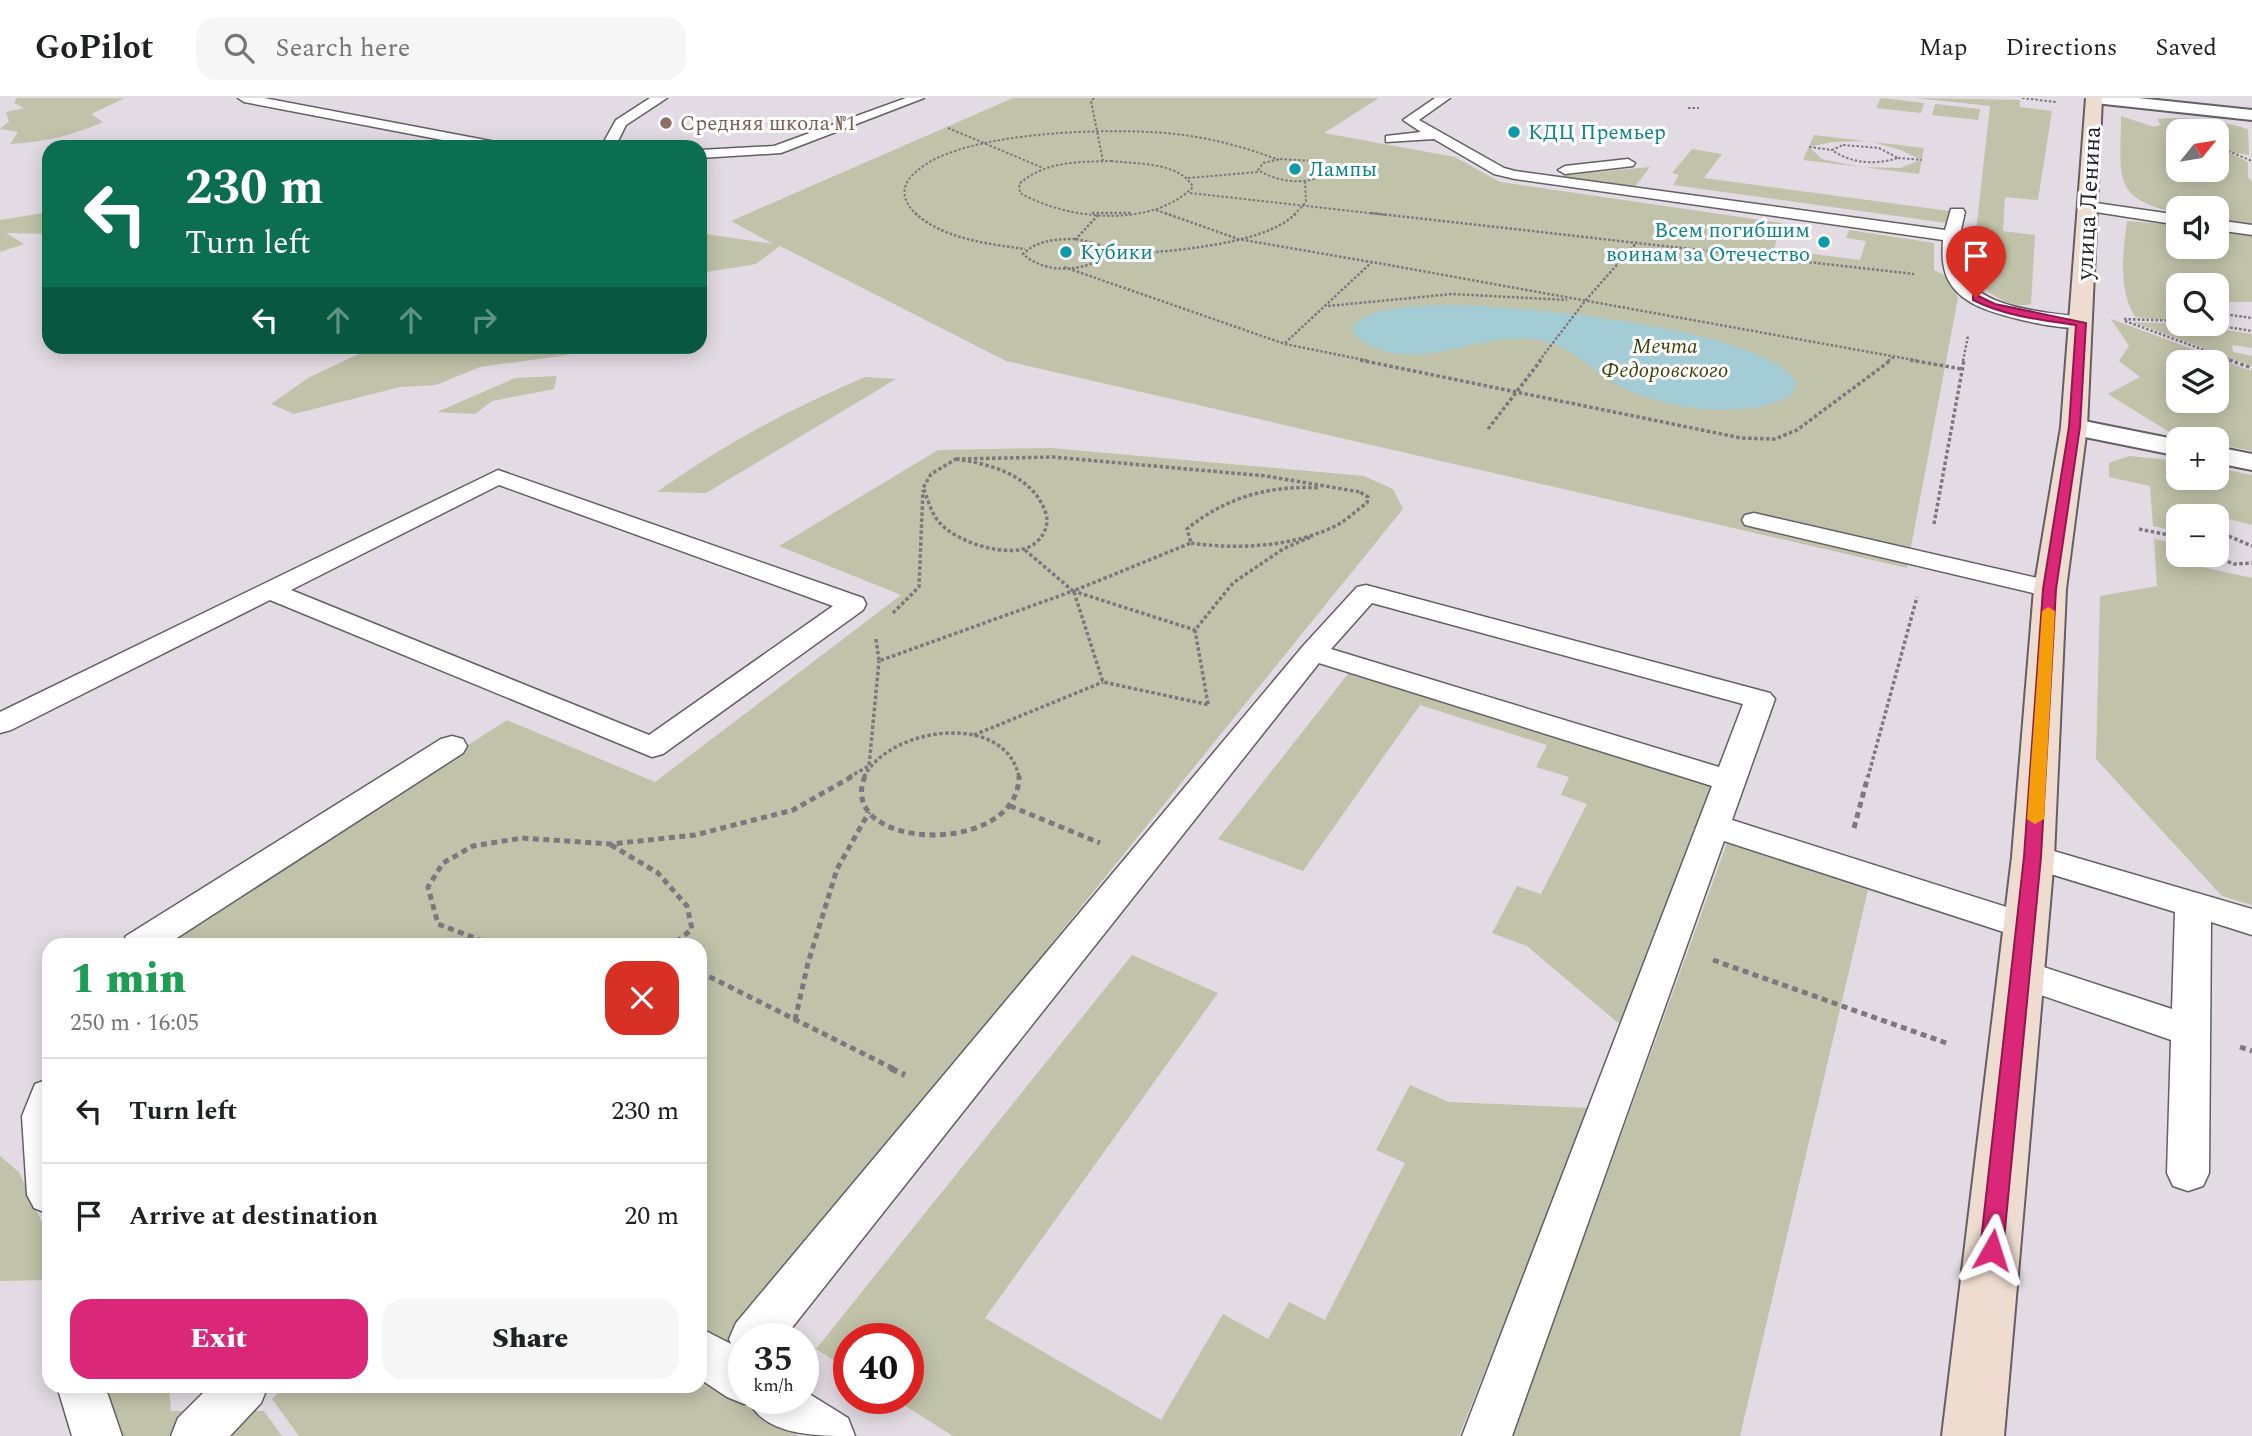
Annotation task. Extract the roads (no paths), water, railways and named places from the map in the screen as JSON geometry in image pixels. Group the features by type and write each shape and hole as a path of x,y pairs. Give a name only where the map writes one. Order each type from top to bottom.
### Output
{"street":[{"path":"2084,99 2252,115"},
{"name":"улица Ленина","path":"1973,1436 2033,857 2050,589 2074,427 2100,321 2089,207 2084,99"},
{"path":"2074,427 2166,445"},
{"path":"2229,457 2252,462"}],"lane":[{"path":"244,98 464,140"},
{"path":"611,140 616,127 631,113 662,98"},
{"path":"707,154 776,150 918,98"},
{"path":"1444,98 1410,120 1499,172 1656,188 1951,236"},
{"path":"1391,139 1436,135"},
{"path":"1515,175 1628,163"},
{"path":"2089,207 2166,218"},
{"path":"1957,212 1951,236 1952,266 1964,292 1992,306 2027,315 2100,321"},
{"path":"2229,227 2252,230"},
{"path":"0,723 498,477 853,604 652,747 271,591"},
{"path":"1754,520 2050,589"},
{"path":"763,1323 1313,652 1366,593 1760,699 1487,1436"},
{"path":"1313,652 1729,781"},
{"path":"150,938 452,746"},
{"path":"1714,826 2025,926"},
{"path":"2033,857 2252,922"},
{"path":"2188,1173 2193,904"},
{"path":"2019,973 2191,1031"},
{"path":"83,1393 97,1436"},
{"path":"196,1436 237,1393"},
{"path":"796,1414 830,1436"}],"water":[{"path":"1442,305 1574,314 1688,333 1738,347 1775,364 1796,383 1792,394 1775,402 1755,408 1710,410 1665,402 1626,389 1564,348 1539,340 1491,341 1443,351 1397,354 1374,347 1353,333 1353,326 1372,314 1395,308"}],"place":[{"name":"Средняя школа №1","path":"666,123"},
{"name":"КДЦ Премьер","path":"1514,132"},
{"name":"Лампы","path":"1295,169"},
{"name":"Всем погибшим воинам за Отечество","path":"1824,242"},
{"name":"Кубики","path":"1066,252"}],"park label":[{"name":"Мечта Федоровского","path":"1665,358"}]}
